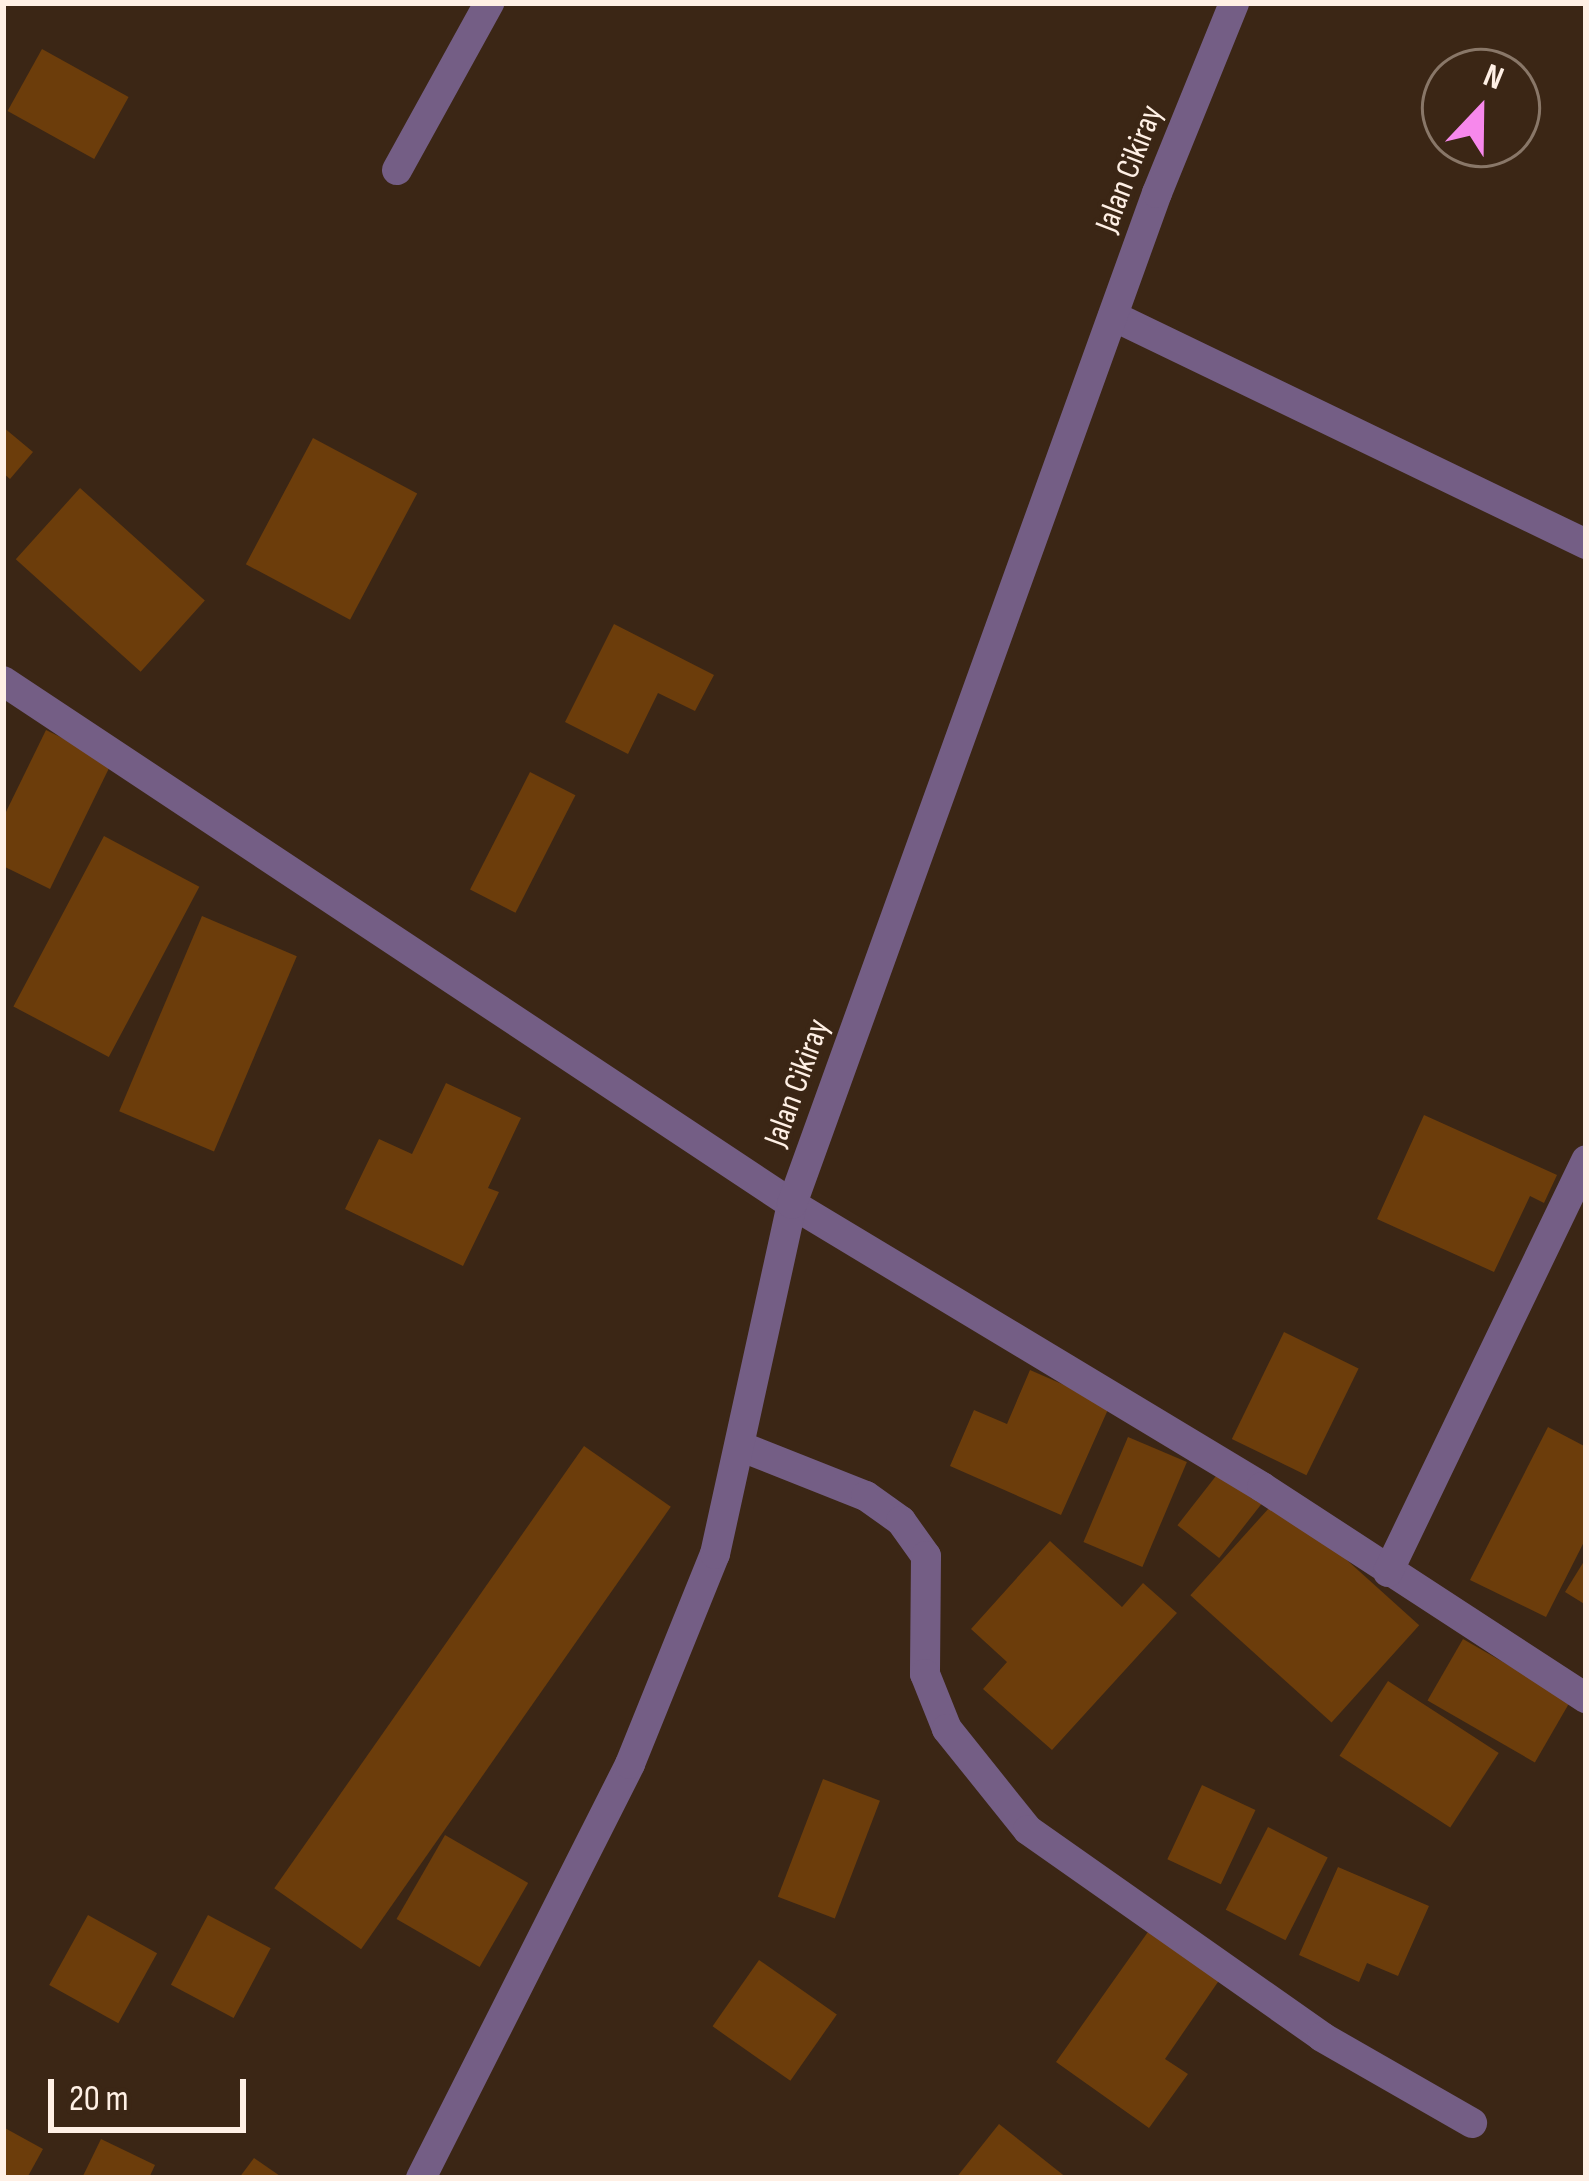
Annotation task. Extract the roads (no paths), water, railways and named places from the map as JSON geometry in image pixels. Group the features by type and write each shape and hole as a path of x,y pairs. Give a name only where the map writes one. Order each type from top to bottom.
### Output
{"street":[{"path":"397,170 489,3"},
{"name":"Jalan Cikiray","path":"421,2178 630,1764 715,1554 792,1204 1113,316 1234,3"},
{"path":"1113,316 1586,544"},
{"path":"3,681 792,1204 1262,1487 1586,1698"},
{"path":"1388,1573 1586,1160"},
{"path":"742,1447 866,1496 901,1521 926,1556 925,1674 946,1729 1028,1830 1322,2037 1472,2123"}]}
